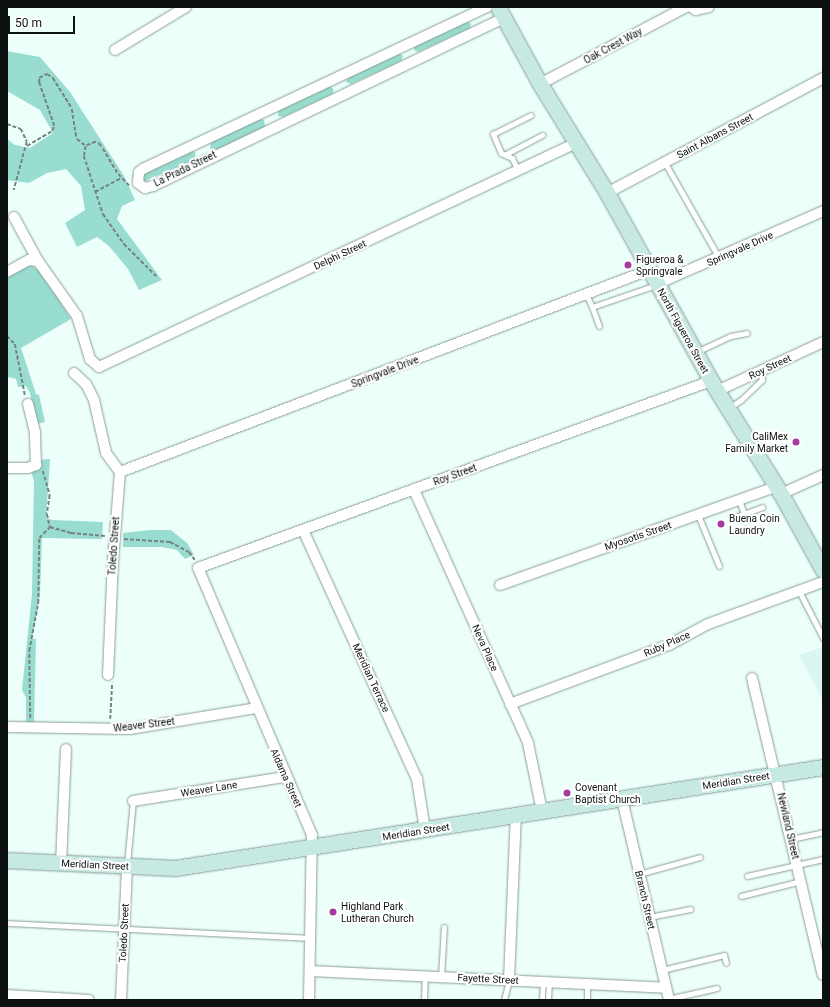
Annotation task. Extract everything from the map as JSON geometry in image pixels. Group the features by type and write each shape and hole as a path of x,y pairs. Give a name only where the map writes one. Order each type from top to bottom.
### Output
{"street":[{"path":"115,50 186,7"},
{"name":"La Prada Street","path":"487,7 200,144 143,169 139,172 138,183 145,188 153,186 207,158 412,62 501,13"},
{"name":"Oak Crest Way","path":"540,84 686,7"},
{"path":"691,7 696,10 709,7"},
{"name":"North Figueroa Street","path":"501,13 540,84 607,194 714,386 821,561"},
{"path":"405,46 412,62"},
{"path":"337,78 345,93"},
{"name":"Saint Albans Street","path":"607,194 823,78"},
{"path":"269,111 276,126"},
{"name":"Delphi Street","path":"38,261 77,316 94,365 104,366 576,143"},
{"path":"200,144 207,158"},
{"name":"Springvale Drive","path":"657,284 719,259 823,211"},
{"path":"14,217 38,261"},
{"path":"7,272 29,260 38,261"},
{"name":"Springvale Drive","path":"120,472 649,270"},
{"name":"Roy Street","path":"198,568 414,490 761,371 823,342"},
{"path":"74,373 86,384 94,400 106,453 120,472"},
{"path":"7,468 28,468 36,465 35,432 28,404"},
{"name":"Toledo Street","path":"108,675 114,537 120,472"},
{"name":"Myosotis Street","path":"500,585 739,500 778,491 823,475"},
{"name":"Neva Place","path":"414,490 532,755 542,811"},
{"name":"Meridian Terrace","path":"303,530 417,779 425,830"},
{"name":"Aldama Street","path":"198,568 285,777 312,835 314,848 308,1000"},
{"name":"Ruby Place","path":"510,704 669,645 708,624 823,582"},
{"name":"Newland Street","path":"752,678 823,975"},
{"name":"Weaver Street","path":"7,727 109,730 130,729 257,708"},
{"path":"61,864 66,749"},
{"name":"Meridian Street","path":"7,860 61,864 175,868 314,848 823,767"},
{"name":"Weaver Lane","path":"133,801 285,777"},
{"name":"Branch Street","path":"622,799 669,1000"},
{"path":"509,980 516,816"},
{"name":"Toledo Street","path":"121,1000 127,867"},
{"name":"Fayette Street","path":"310,971 666,988"},
{"path":"7,995 89,1000"}],"lane":[{"path":"531,115 493,134 501,154 506,154 542,135"},
{"path":"506,154 518,171"},
{"path":"665,163 719,259"},
{"path":"592,308 657,284"},
{"path":"586,294 599,326"},
{"path":"696,353 736,335 748,333"},
{"path":"728,408 741,400 762,380 761,371"},
{"path":"739,500 744,514"},
{"path":"735,517 762,507"},
{"path":"698,515 719,566"},
{"path":"799,590 823,638"},
{"path":"127,867 133,801"},
{"path":"791,839 823,832"},
{"path":"639,874 700,857"},
{"path":"747,876 823,859"},
{"path":"741,896 801,881"},
{"path":"649,917 690,909"},
{"path":"7,923 123,930 310,938"},
{"path":"441,977 444,927"},
{"path":"662,970 724,955 726,963"},
{"path":"424,1000 425,976"},
{"path":"504,1000 509,980"},
{"path":"542,1000 546,982"},
{"path":"546,982 548,1000"},
{"path":"587,984 587,1000"},
{"path":"669,1000 716,988"}],"path":[{"path":"27,146 52,131 54,126 39,83 39,78 48,74 53,78 72,109 77,139 86,146"},
{"path":"7,124 21,129 27,146 14,190"},
{"path":"86,146 96,142 101,146 121,178 132,187 138,183"},
{"path":"86,146 84,156 103,214 115,233 157,278"},
{"path":"95,192 121,178"},
{"path":"7,336 15,344 28,404"},
{"path":"36,465 41,468 48,485 50,495 47,514 50,527"},
{"path":"50,527 71,533 170,542 189,552 198,568"},
{"path":"30,728 29,651 38,604 39,538 50,527"},
{"path":"108,675 112,679 109,730"}],"shaded area":[{"path":"823,647 823,701 799,655"}],"green space":[{"path":"466,20 471,24 470,28 418,52 414,50 414,47"},
{"path":"7,51 40,57 70,92 124,176 135,200 122,206 117,219 162,280 139,290 128,269 109,246 97,237 77,247 65,223 85,210 81,186 66,169 47,173 29,183 7,180 7,139 15,145 30,148 53,133 40,110 7,91"},
{"path":"397,52 403,56 401,61 351,84 346,82 348,76"},
{"path":"329,85 334,90 332,94 283,117 278,116 278,110"},
{"path":"258,119 264,120 265,127 215,151 210,148 211,142"},
{"path":"191,151 195,152 196,159 143,182 142,175"},
{"path":"31,265 41,272 71,319 21,348 36,394 39,395 45,422 37,424 30,393 26,386 18,387 16,379 8,377 7,276"},
{"path":"50,459 46,518 52,520 103,522 102,539 42,538 40,594 32,639 36,639 34,723 26,722 26,698 22,690 32,594 34,481 31,471 39,460"},
{"path":"150,530 171,530 187,543 194,555 185,559 177,550 162,547 123,547 123,533"}],"place":[{"name":"Figueroa & Springvale","path":"628,265"},
{"name":"CaliMex Family Market","path":"796,442"},
{"name":"Buena Coin Laundry","path":"721,524"},
{"name":"Covenant Baptist Church","path":"567,793"},
{"name":"Highland Park Lutheran Church","path":"333,912"}]}
